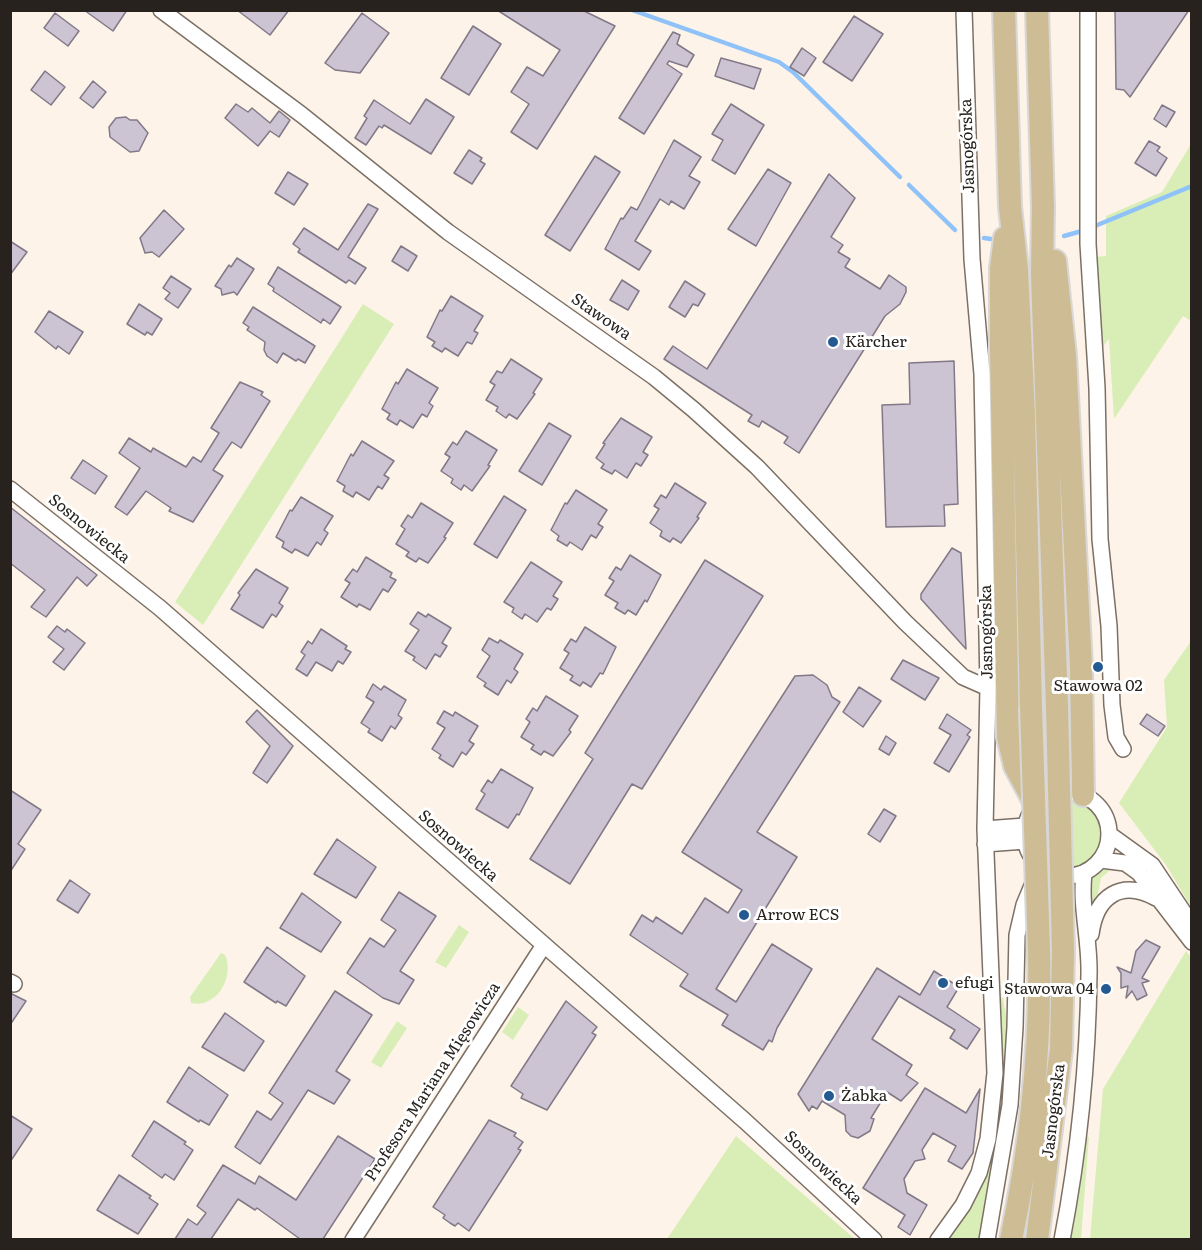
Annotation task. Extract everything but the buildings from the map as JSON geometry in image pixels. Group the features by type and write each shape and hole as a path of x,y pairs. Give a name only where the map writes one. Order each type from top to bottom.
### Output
{"main road":[{"name":"Jasnogórska","path":"1004,10 1010,207 1017,270 1024,415 1040,1005 1033,1107 1011,1239"},
{"name":"Jasnogórska","path":"1037,10 1043,207 1042,274 1063,951 1061,1049 1037,1239"},
{"path":"1010,207 1001,268 1008,737 1015,766 1036,805"},
{"path":"1043,207 1054,254 1065,356 1081,667 1083,795"}],"street":[{"name":"Stawowa","path":"161,10 295,110 448,232 635,363 694,410 758,467 963,677 988,688"},
{"name":"Jasnogórska","path":"938,1239 963,1205 979,1173 991,1119 994,1072 985,836 988,688 982,374 972,259 964,10"},
{"path":"1088,10 1088,244 1097,388 1100,539 1109,626 1112,705 1116,737 1123,749"},
{"name":"Sosnowiecka","path":"10,489 160,608 745,1121 874,1239"},
{"path":"1058,793 1083,795 1096,803 1103,812 1109,834 1101,860 1084,873 1061,876 1040,868 1033,860 1025,834 1036,805 1058,793"},
{"path":"985,836 1025,834"},
{"path":"1109,834 1152,865 1191,925"},
{"path":"1101,860 1125,863 1139,873 1191,942"},
{"path":"987,1239 1010,1105 1017,935 1024,905 1040,868"},
{"name":"Jasnogórska","path":"1062,1239 1083,1099 1089,944 1084,918 1084,873"},
{"path":"1089,944 1096,910 1111,895 1124,890 1137,890 1156,898"},
{"name":"Profesora Mariana Mięsowicza","path":"352,1239 544,945"}],"green space":[{"path":"1191,144 1191,321 1183,316 1114,419 1109,339 1101,349 1095,257 1106,256 1106,216 1162,192"},
{"path":"363,304 394,324 203,625 175,602"},
{"path":"1191,641 1192,907 1166,865 1119,803 1167,727 1164,680"},
{"path":"1068,800 1090,806 1100,819 1102,835 1097,851 1086,864 1071,870 1054,866 1036,848 1047,807"},
{"path":"1115,866 1101,878 1097,898 1091,903 1092,877 1100,870"},
{"path":"459,925 469,932 446,968 435,962"},
{"path":"1186,951 1192,959 1191,1239 1090,1239 1103,1089"},
{"path":"221,953 225,955 228,972 222,989 209,1001 200,1004 191,1003 190,997"},
{"path":"998,998 1003,998 1008,1026 1006,1083 999,1135 979,1239 947,1240 981,1185"},
{"path":"518,1007 529,1015 513,1040 502,1032"},
{"path":"397,1021 407,1028 381,1068 371,1062"},
{"path":"736,1136 855,1239 667,1239"},
{"path":"1087,1137 1089,1137 1081,1239 1070,1240"}],"waterway":[{"path":"632,10 779,62 793,72 900,177"},
{"path":"909,185 955,230"},
{"path":"1095,226 1192,186"},
{"path":"1064,236 1082,231"},
{"path":"984,238 991,239"}],"place":[{"name":"Kärcher","path":"833,342"},
{"name":"Stawowa 02","path":"1098,667"},
{"name":"Arrow ECS","path":"744,915"},
{"name":"efugi","path":"943,983"},
{"name":"Stawowa 04","path":"1106,989"},
{"name":"Żabka","path":"829,1096"}]}
